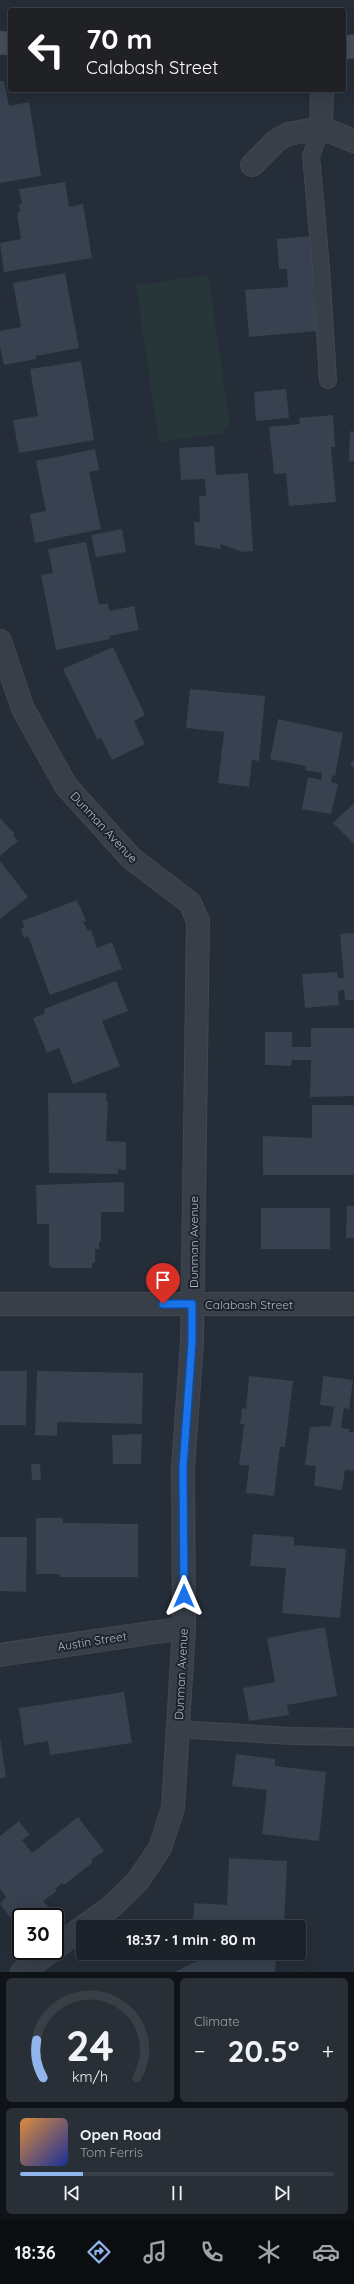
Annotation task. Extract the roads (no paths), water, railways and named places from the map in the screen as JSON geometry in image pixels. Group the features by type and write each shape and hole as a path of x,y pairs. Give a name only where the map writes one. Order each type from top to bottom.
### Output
{"street":[{"path":"321,128 322,92"},
{"path":"252,165 276,141 288,134 321,128 354,142"},
{"name":"Dunman Avenue","path":"0,642 24,709 66,786 131,858 190,903 198,921 192,1342 183,1468 184,1628 173,1808 160,1848 137,1882 111,1907 93,1920"},
{"name":"Calabash Street","path":"0,1304 354,1304"},
{"name":"Austin Street","path":"0,1655 184,1628"},
{"name":"Dunman Avenue","path":"64,1941 76,1932"},
{"path":"22,1972 38,1960"}],"lane":[{"path":"321,128 311,156 321,267 328,380"},
{"path":"178,1729 292,1736 354,1737"}]}
